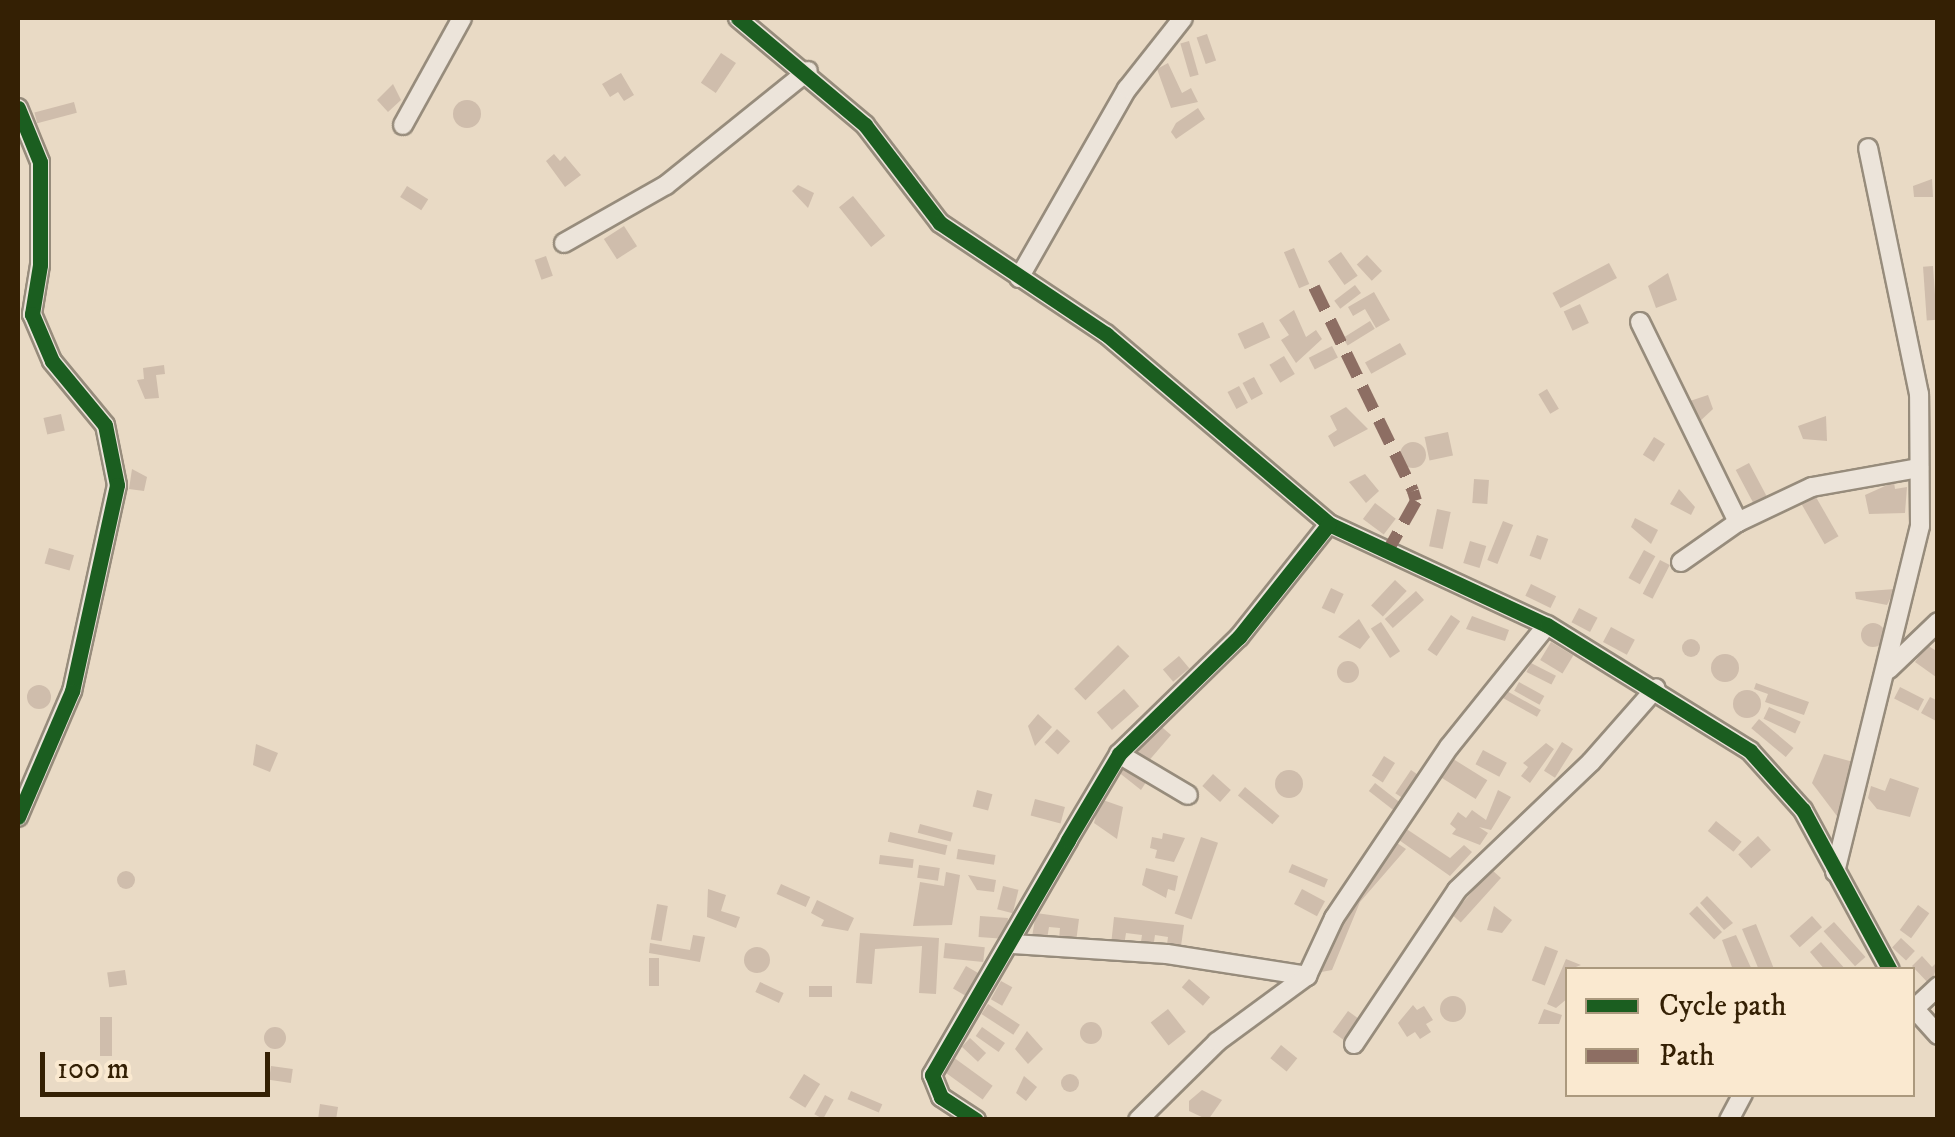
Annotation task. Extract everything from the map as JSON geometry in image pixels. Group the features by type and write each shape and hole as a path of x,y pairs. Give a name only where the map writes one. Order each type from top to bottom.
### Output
{"street":[{"path":"404,126 462,18"},
{"path":"738,18 808,71 866,126 940,223 1106,334 1329,524 1547,624 1656,688 1780,779 1888,967"},
{"path":"1019,278 1127,89 1182,18"},
{"path":"564,242 666,185 808,71"},
{"path":"18,108 40,162 40,265 32,314 52,361 105,425 118,485 72,691 18,817"},
{"path":"1835,872 1889,670 1920,526 1919,394 1868,148"},
{"path":"1640,322 1738,522"},
{"path":"1680,562 1738,522 1812,487 1920,468"},
{"path":"976,1120 941,1097 932,1075 1013,944 1119,754 1239,637 1329,524"},
{"path":"1889,670 1938,622"},
{"path":"1138,1120 1217,1042 1307,976 1334,918 1449,747 1547,624"},
{"path":"1354,1044 1456,890 1590,762 1656,688"},
{"path":"1119,754 1188,794"},
{"path":"1013,944 1167,954 1307,976"},
{"path":"1915,1006 1938,987"},
{"path":"1915,1010 1938,1035"},
{"path":"1729,1120 1741,1097"}],"building":[{"path":"1207,34 1216,60 1206,64 1197,38"},
{"path":"1189,41 1199,75 1190,77 1180,43"},
{"path":"721,53 736,63 716,93 701,83"},
{"path":"1168,63 1182,93 1191,88 1198,102 1171,108 1157,69"},
{"path":"621,73 634,95 624,101 618,92 610,97 602,84"},
{"path":"393,84 401,100 388,112 377,100"},
{"path":"467,100 477,104 481,114 477,124 467,128 457,124 453,114 457,104"},
{"path":"74,102 77,113 37,123 34,113"},
{"path":"1198,108 1205,119 1176,139 1171,132 1176,123"},
{"path":"554,154 560,161 565,156 581,175 565,187 546,161"},
{"path":"1932,179 1933,197 1914,197 1913,186"},
{"path":"798,185 814,193 808,208 792,191"},
{"path":"407,186 428,199 421,210 400,197"},
{"path":"853,196 885,236 871,247 839,207"},
{"path":"624,226 637,246 617,259 604,239"},
{"path":"1294,248 1309,284 1299,288 1284,252"},
{"path":"1341,252 1358,276 1345,285 1328,261"},
{"path":"1367,255 1382,271 1372,281 1357,265"},
{"path":"546,256 553,276 541,280 535,260"},
{"path":"1609,263 1617,278 1560,308 1552,293"},
{"path":"1933,266 1937,320 1927,321 1923,267"},
{"path":"1668,273 1677,300 1656,308 1648,286"},
{"path":"1355,285 1361,293 1340,309 1334,301"},
{"path":"1374,292 1390,320 1376,328 1365,309 1353,316 1348,307"},
{"path":"1580,304 1589,323 1573,331 1564,312"},
{"path":"1294,310 1306,337 1316,330 1322,339 1296,363 1281,340 1289,335 1279,320"},
{"path":"1370,321 1375,329 1348,346 1343,338"},
{"path":"1263,322 1270,337 1245,349 1238,334"},
{"path":"1400,343 1406,354 1371,374 1365,362"},
{"path":"1332,346 1338,358 1315,369 1309,358"},
{"path":"1284,356 1295,374 1280,383 1269,365"},
{"path":"164,365 165,374 156,375 159,398 145,399 137,380 144,379 143,368"},
{"path":"1254,377 1263,394 1251,400 1243,383"},
{"path":"1239,386 1248,403 1236,409 1228,392"},
{"path":"1547,389 1559,409 1550,414 1538,394"},
{"path":"1708,395 1713,409 1698,423 1690,401"},
{"path":"1346,407 1368,429 1334,447 1328,436 1337,430 1330,416"},
{"path":"61,414 65,431 47,435 43,418"},
{"path":"1826,416 1827,441 1803,439 1798,426"},
{"path":"1448,432 1453,455 1430,460 1425,437"},
{"path":"1654,437 1665,444 1654,462 1643,455"},
{"path":"1413,442 1422,446 1426,455 1422,464 1413,468 1404,464 1400,455 1404,446"},
{"path":"1749,463 1767,497 1754,504 1736,470"},
{"path":"132,469 147,477 144,491 129,489"},
{"path":"1365,474 1379,491 1366,503 1349,482"},
{"path":"1474,479 1489,480 1487,504 1472,503"},
{"path":"1894,482 1895,489 1907,487 1905,513 1869,514 1865,495"},
{"path":"1679,489 1695,507 1691,515 1670,504"},
{"path":"1813,492 1838,536 1825,544 1799,500"},
{"path":"1375,503 1396,519 1384,535 1363,519"},
{"path":"1437,509 1451,512 1443,549 1429,546"},
{"path":"1635,518 1658,530 1651,544 1631,527"},
{"path":"1503,521 1513,525 1497,564 1487,560"},
{"path":"1537,535 1548,539 1541,560 1529,556"},
{"path":"1470,541 1486,546 1480,568 1463,563"},
{"path":"49,548 74,555 70,571 45,563"},
{"path":"1644,550 1655,556 1640,584 1628,578"},
{"path":"1660,560 1670,565 1653,599 1643,594"},
{"path":"1395,580 1407,591 1383,617 1371,606"},
{"path":"1531,584 1556,596 1550,608 1525,596"},
{"path":"1331,588 1344,594 1334,614 1322,608"},
{"path":"1895,589 1887,605 1856,599 1855,592"},
{"path":"1416,591 1424,600 1393,628 1385,619"},
{"path":"1579,608 1598,618 1590,632 1571,622"},
{"path":"1451,615 1460,621 1437,656 1428,650"},
{"path":"1472,616 1509,630 1505,641 1466,629"},
{"path":"1359,619 1370,637 1360,649 1338,637"},
{"path":"1381,622 1400,651 1390,658 1371,629"},
{"path":"1873,623 1882,626 1882,644 1873,647 1864,644 1861,635 1864,626"},
{"path":"1611,627 1635,640 1627,655 1603,642"},
{"path":"1691,639 1700,648 1691,657 1682,648"},
{"path":"1551,642 1573,655 1562,673 1540,660"},
{"path":"1118,645 1129,656 1085,700 1074,689"},
{"path":"1927,645 1938,652 1936,677 1915,662"},
{"path":"1725,654 1735,658 1739,668 1735,678 1725,682 1715,678 1711,668 1715,658"},
{"path":"1179,656 1189,668 1173,682 1163,669"},
{"path":"1348,661 1359,672 1348,683 1337,672"},
{"path":"1531,663 1556,676 1551,685 1526,672"},
{"path":"1519,682 1544,696 1540,705 1514,691"},
{"path":"1756,683 1809,702 1804,715 1765,702 1768,694 1754,689"},
{"path":"39,685 48,688 48,706 39,709 30,706 27,697 30,688"},
{"path":"1900,687 1924,699 1918,711 1894,699"},
{"path":"1124,689 1139,706 1112,730 1097,713"},
{"path":"1505,690 1541,710 1537,717 1501,697"},
{"path":"1747,690 1757,694 1761,704 1757,714 1747,718 1737,714 1733,704 1737,694"},
{"path":"1930,697 1938,701 1938,722 1921,713"},
{"path":"1769,707 1801,722 1795,734 1764,719"},
{"path":"1038,714 1052,727 1035,746 1028,726"},
{"path":"1759,719 1793,748 1786,757 1751,728"},
{"path":"1156,722 1171,735 1146,764 1136,747"},
{"path":"1057,729 1070,741 1058,754 1045,742"},
{"path":"1562,742 1573,749 1555,778 1544,771"},
{"path":"1546,743 1554,749 1530,783 1521,776 1528,767 1523,763"},
{"path":"256,744 278,753 270,772 253,765"},
{"path":"1483,750 1507,763 1499,777 1475,764"},
{"path":"1824,754 1857,763 1840,820 1812,783"},
{"path":"1384,756 1395,763 1383,782 1372,776"},
{"path":"1450,757 1487,780 1476,799 1438,776"},
{"path":"1122,763 1148,779 1141,790 1117,771"},
{"path":"1289,770 1299,774 1303,784 1299,794 1289,798 1279,794 1275,784 1279,774"},
{"path":"1411,770 1420,776 1404,799 1395,793"},
{"path":"1213,774 1231,790 1220,802 1202,786"},
{"path":"1890,778 1919,788 1910,817 1877,809 1868,798 1871,786 1885,791"},
{"path":"1375,783 1401,803 1395,811 1369,791"},
{"path":"1245,787 1279,816 1272,824 1238,795"},
{"path":"977,790 992,794 988,811 973,806"},
{"path":"1498,790 1511,797 1491,830 1479,827 1488,833 1480,845 1452,834 1456,829 1450,824 1458,812 1466,818 1472,810 1486,820"},
{"path":"1035,799 1065,807 1061,823 1031,815"},
{"path":"1100,799 1123,807 1117,839 1094,823"},
{"path":"1716,821 1742,842 1733,852 1708,831"},
{"path":"920,824 953,833 951,841 918,833"},
{"path":"1405,828 1450,858 1464,845 1472,852 1450,876 1399,840"},
{"path":"890,832 947,845 945,855 888,842"},
{"path":"1163,833 1185,838 1174,862 1155,858 1157,850 1150,848 1152,837 1162,839"},
{"path":"1758,836 1771,850 1751,868 1738,854"},
{"path":"1201,837 1218,843 1192,919 1175,914"},
{"path":"1397,843 1406,849 1360,902 1332,970 1316,973 1353,896"},
{"path":"958,849 996,855 994,865 956,859"},
{"path":"880,855 914,859 913,868 879,864"},
{"path":"1292,864 1328,879 1324,888 1288,872"},
{"path":"919,865 940,868 938,881 917,878"},
{"path":"1146,868 1178,876 1175,891 1168,889 1166,898 1142,885"},
{"path":"1492,870 1501,878 1461,923 1452,915"},
{"path":"126,871 133,873 133,887 126,889 119,887 117,880 119,873"},
{"path":"946,872 960,875 952,925 913,926 920,882 944,886"},
{"path":"968,875 996,880 994,892 977,890"},
{"path":"781,884 810,897 806,907 777,894"},
{"path":"1003,886 1019,890 1013,913 997,909"},
{"path":"708,889 726,895 721,911 740,917 736,928 707,917"},
{"path":"1302,889 1325,901 1317,916 1294,904"},
{"path":"1707,896 1733,923 1724,930 1700,903"},
{"path":"817,900 854,918 848,931 821,926 824,920 811,913"},
{"path":"657,904 668,906 662,941 651,939"},
{"path":"1918,905 1929,913 1911,938 1900,930"},
{"path":"1494,906 1512,920 1502,933 1487,930"},
{"path":"1697,906 1722,932 1714,940 1689,914"},
{"path":"1036,913 1079,919 1076,942 1059,939 1060,928 1049,927 1047,939 1032,937"},
{"path":"980,916 1008,918 1006,939 979,937"},
{"path":"1812,916 1822,927 1800,947 1790,936"},
{"path":"1114,917 1184,925 1180,953 1166,952 1168,937 1155,935 1153,949 1140,948 1142,935 1126,933 1124,946 1111,945"},
{"path":"1834,922 1865,957 1855,966 1824,931"},
{"path":"1756,924 1773,967 1758,967 1742,929"},
{"path":"860,933 939,938 936,994 919,993 922,946 875,949 872,984 856,983"},
{"path":"693,935 705,937 700,962 649,953 650,943 690,950"},
{"path":"1736,935 1751,967 1732,967 1722,940"},
{"path":"1901,938 1915,951 1906,960 1892,948"},
{"path":"1821,942 1843,967 1822,967 1810,952"},
{"path":"945,943 985,947 983,962 943,958"},
{"path":"1545,946 1558,951 1545,986 1532,981"},
{"path":"757,947 766,951 770,960 766,969 757,973 748,969 744,960 748,951"},
{"path":"1922,956 1932,967 1938,961 1931,986 1915,967 1912,966"},
{"path":"649,958 659,958 659,986 649,986"},
{"path":"1566,959 1581,965 1565,967 1565,1000 1556,1008 1547,1004"},
{"path":"966,966 978,973 965,996 953,989"},
{"path":"125,970 127,985 109,987 107,973"},
{"path":"1189,979 1210,997 1203,1006 1182,987"},
{"path":"1001,981 1012,987 1002,1006 991,999"},
{"path":"760,982 784,993 779,1003 755,992"},
{"path":"809,986 832,986 832,997 809,997"},
{"path":"1453,996 1462,1000 1466,1009 1462,1018 1453,1022 1444,1018 1440,1009 1444,1000"},
{"path":"988,1004 1020,1025 1013,1035 981,1014"},
{"path":"1413,1005 1417,1010 1424,1006 1433,1020 1426,1024 1431,1032 1420,1039 1415,1032 1407,1037 1398,1023"},
{"path":"1168,1009 1186,1032 1169,1045 1151,1023"},
{"path":"1544,1009 1562,1015 1559,1024 1538,1024"},
{"path":"1348,1011 1359,1019 1344,1040 1333,1032"},
{"path":"100,1017 112,1017 112,1056 100,1056"},
{"path":"1091,1022 1099,1025 1099,1041 1091,1044 1083,1041 1080,1033 1083,1025"},
{"path":"275,1027 283,1030 283,1046 275,1049 267,1046 264,1038 267,1030"},
{"path":"982,1027 1005,1043 999,1052 976,1036"},
{"path":"1027,1031 1043,1049 1028,1064 1015,1049"},
{"path":"970,1038 986,1053 978,1062 962,1047"},
{"path":"1281,1045 1297,1058 1287,1071 1270,1058"},
{"path":"953,1057 993,1086 983,1100 943,1071"},
{"path":"271,1066 293,1069 291,1083 269,1080"},
{"path":"804,1074 820,1084 805,1108 789,1098"},
{"path":"1070,1074 1077,1076 1077,1090 1070,1092 1063,1090 1061,1083 1063,1076"},
{"path":"1024,1076 1037,1087 1026,1101 1016,1093"},
{"path":"1202,1090 1222,1100 1208,1120 1189,1111 1189,1101"},
{"path":"851,1091 882,1104 879,1113 847,1099"},
{"path":"825,1095 834,1100 823,1119 814,1114"},
{"path":"320,1104 338,1107 336,1120 318,1120"}],"marked path":[{"path":"1314,287 1416,501 1386,554"}],"cycle path":[{"path":"738,18 865,125 940,223 1106,334 1329,524 1547,625 1750,751 1803,810 1888,967"},
{"path":"18,108 40,162 40,265 32,314 52,361 105,425 117,485 72,691 18,817"},
{"path":"976,1120 941,1097 932,1075 1068,840 1119,754 1239,637 1329,524"}]}
